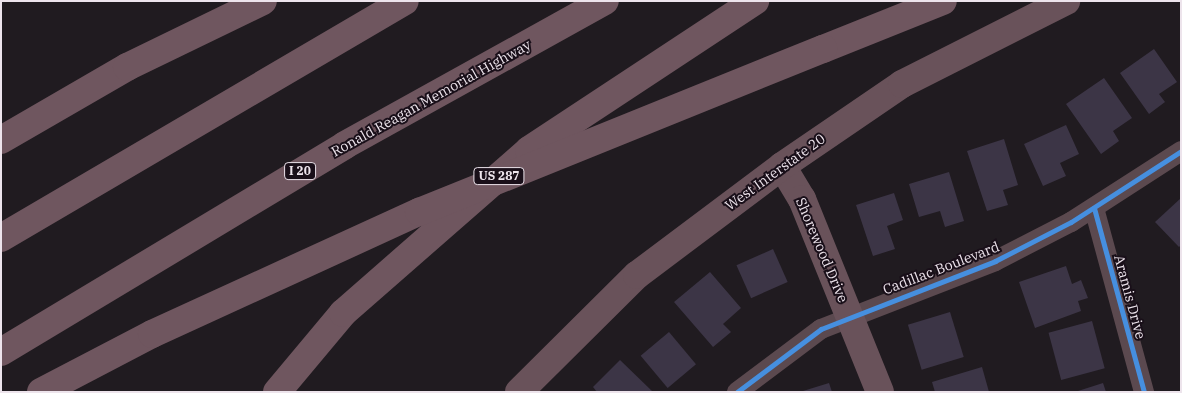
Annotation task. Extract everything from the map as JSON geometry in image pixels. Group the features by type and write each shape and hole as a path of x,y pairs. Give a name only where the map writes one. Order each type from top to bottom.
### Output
{"highway":[{"path":"1,140 127,67 263,1"},
{"path":"1,238 405,1"},
{"name":"Ronald Reagan Memorial Highway","path":"1,352 345,145 605,1"},
{"name":"US 287","path":"277,392 343,313 530,150 756,1"},
{"path":"42,392 152,334 419,212 943,1"}],"main road":[{"name":"West Interstate 20","path":"519,392 637,275 782,166 902,84 1066,1"},
{"name":"Shorewood Drive","path":"782,166 802,200 880,392"}],"street":[{"name":"Cadillac Boulevard","path":"737,392 798,342 850,316 995,261 1094,208 1181,151"},
{"name":"Aramis Drive","path":"1094,208 1144,392"}],"building":[{"path":"1154,49 1177,82 1159,94 1165,102 1149,114 1120,73"},
{"path":"1104,78 1132,118 1113,131 1119,141 1101,154 1066,104"},
{"path":"1066,125 1079,154 1060,163 1066,176 1043,186 1024,144"},
{"path":"1004,139 1018,185 1003,190 1008,205 987,211 967,151"},
{"path":"949,172 964,221 945,227 940,211 919,217 909,184"},
{"path":"894,193 903,220 887,226 895,249 873,256 856,205"},
{"path":"1181,198 1181,245 1179,247 1155,222"},
{"path":"773,249 788,282 751,298 736,265"},
{"path":"1066,266 1072,284 1081,280 1088,298 1078,301 1081,311 1035,328 1019,282"},
{"path":"710,272 741,308 723,324 731,332 713,347 674,302"},
{"path":"950,312 964,357 922,370 908,325"},
{"path":"1092,321 1105,368 1061,380 1049,333"},
{"path":"669,332 696,364 668,388 641,356"},
{"path":"620,360 653,392 597,392 593,387"},
{"path":"982,367 989,392 935,392 932,382"},
{"path":"829,383 832,392 803,392 803,391"},
{"path":"1103,383 1106,392 1078,392 1078,391"}],"cycle path":[{"path":"737,392 821,329 995,261 1071,222 1181,151"},
{"path":"1094,208 1144,392"}]}
